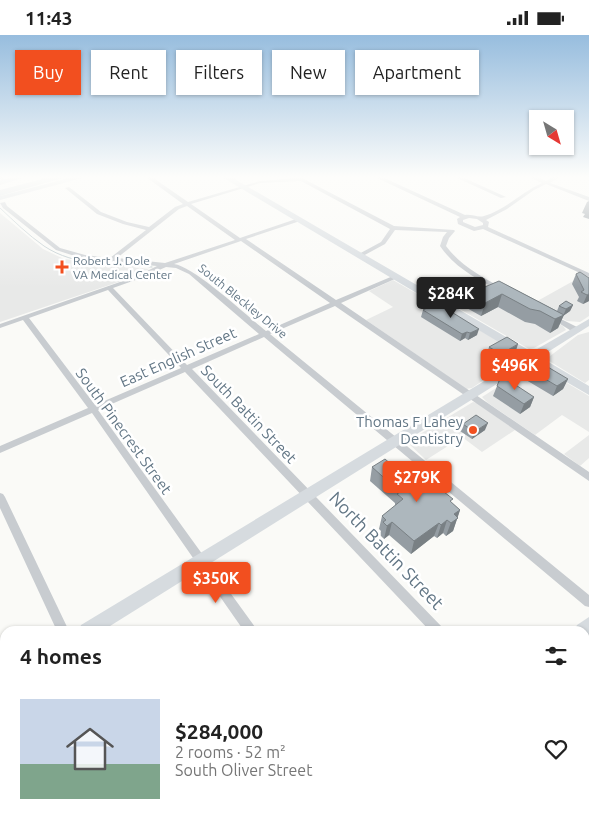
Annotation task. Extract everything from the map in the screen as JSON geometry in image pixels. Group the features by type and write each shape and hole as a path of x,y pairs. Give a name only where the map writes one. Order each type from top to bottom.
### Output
{"main road":[{"path":"287,214 589,391"},
{"path":"95,626 532,357 584,327"}],"street":[{"name":"South Bleckley Drive","path":"13,214 58,249 84,257 177,266 191,273 266,333 589,602"},
{"path":"101,214 125,223 150,229"},
{"path":"111,260 170,214"},
{"path":"202,214 589,477"},
{"path":"368,214 394,228 452,231 464,227 474,229 484,227 589,275"},
{"path":"457,214 464,217 483,219 494,214"},
{"path":"464,217 459,221 464,227"},
{"path":"483,219 487,224 484,227"},
{"path":"0,326 162,266 298,220"},
{"path":"359,256 383,243 394,228"},
{"path":"452,231 446,237 443,246 451,259 510,295"},
{"name":"East English Street","path":"0,450 395,277"},
{"path":"448,308 493,286"},
{"name":"South Battin Street","path":"108,287 308,495"},
{"path":"543,312 584,327"},
{"name":"South Pinecrest Street","path":"24,317 93,409 247,626"},
{"name":"North Battin Street","path":"308,495 433,626"},
{"path":"0,497 62,626"}],"shaded area":[{"name":"Robert J. Dole VA Medical Center","path":"0,214 43,249 64,259 149,269 136,276 0,322"},
{"path":"584,275 589,278 589,316 580,322 567,321 532,304"},
{"path":"393,280 520,355 472,388 466,389 366,320 393,307 369,291"},
{"path":"494,289 563,326 566,330 529,349 458,308"},
{"path":"589,332 589,380 585,383 546,359 578,335"},
{"path":"532,365 538,366 589,396 589,432 562,415 535,435 482,397"},
{"path":"473,402 515,430 482,452 462,437 426,460 407,442"},
{"path":"589,435 589,458 580,466 564,454"}],"building":[{"path":"580,272 589,278 589,294 587,295 581,292 584,290 576,274"},
{"path":"499,281 564,315 555,319 540,311 530,309 502,294 485,303 468,294"},
{"path":"566,301 573,305 566,309 559,306"},
{"path":"437,303 479,329 462,334 423,310"},
{"path":"507,337 518,344 501,354 489,347"},
{"path":"536,360 568,379 557,386 525,367"},
{"path":"505,378 534,397 524,404 497,386 499,381"},
{"path":"476,415 488,423 474,432 463,424"},
{"path":"385,459 392,465 389,467 403,479 416,470 453,499 450,501 460,510 454,514 458,518 451,523 447,520 441,525 439,523 414,541 392,522 387,526 383,522 386,520 382,516 403,499 397,494 400,492 372,467"}],"waterway":[{"path":"6,214 44,246 69,258 110,265 152,267"}],"place":[{"name":"Robert J. Dole VA Medical Center","path":"62,267"},
{"name":"Thomas F Lahey Dentistry","path":"473,430"}]}
